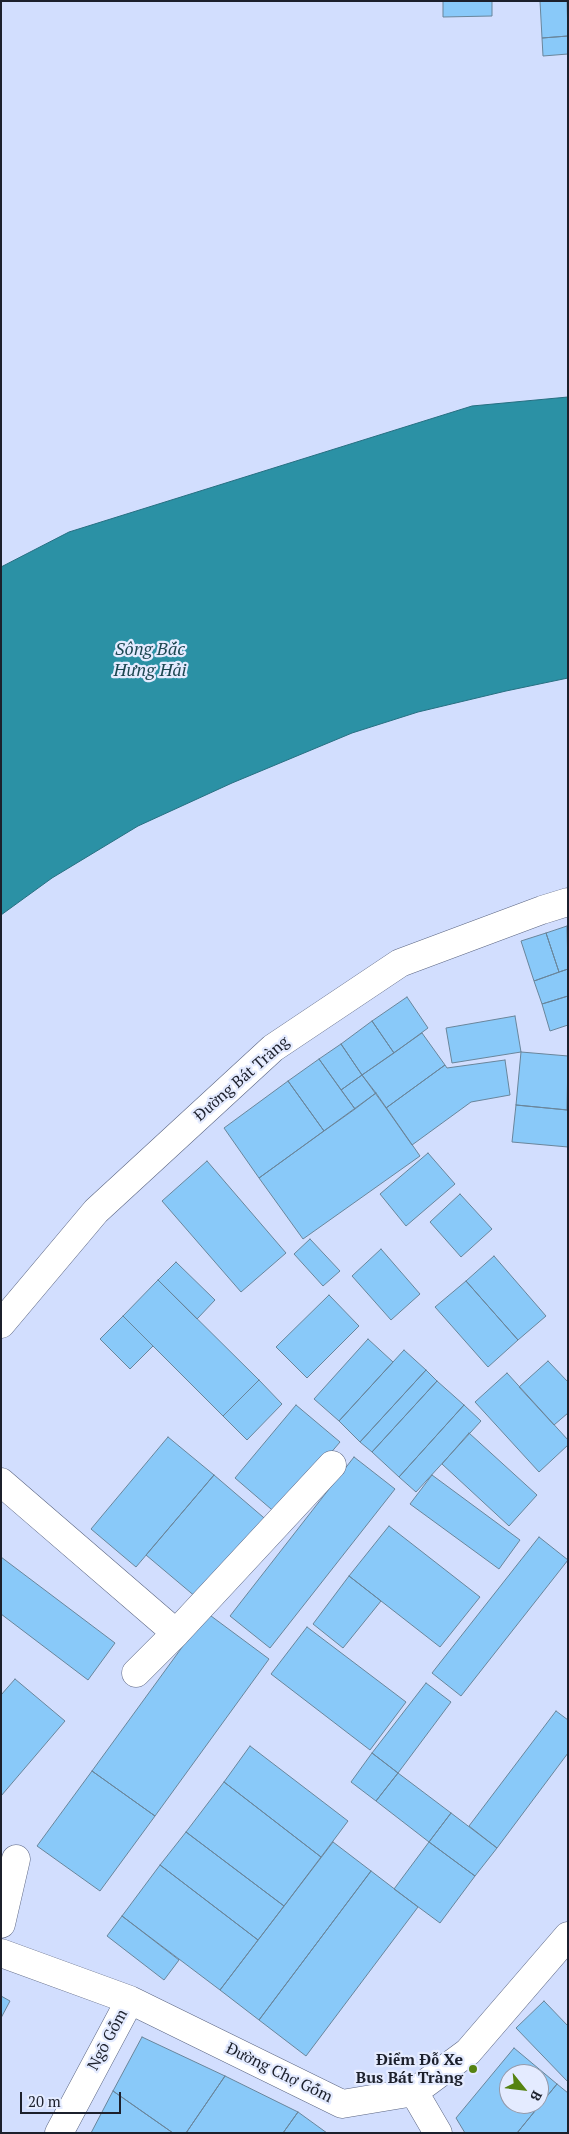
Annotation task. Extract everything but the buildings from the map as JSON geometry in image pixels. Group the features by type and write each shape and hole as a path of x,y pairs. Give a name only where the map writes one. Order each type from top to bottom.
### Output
{"street":[{"name":"Đường Bát Tràng","path":"1,1324 96,1211 273,1048 400,964 568,902"},
{"path":"136,1673 176,1634 332,1465"},
{"path":"1,1482 176,1634"},
{"path":"1,1924 16,1859"},
{"name":"Đường Chợ Gốm","path":"1,1953 130,2000 342,2104 414,2092 468,2052 567,1939"},
{"name":"Ngõ Gốm","path":"59,2133 130,2000"},
{"path":"414,2092 438,2133"}],"water":[{"name":"Sông Bắc Hưng Hải","path":"568,397 568,678 418,712 352,733 232,783 138,826 52,878 1,915 1,567 69,532 472,406"}],"place":[{"name":"Điểm Đỗ Xe Bus Bát Tràng","path":"473,2069"}]}
